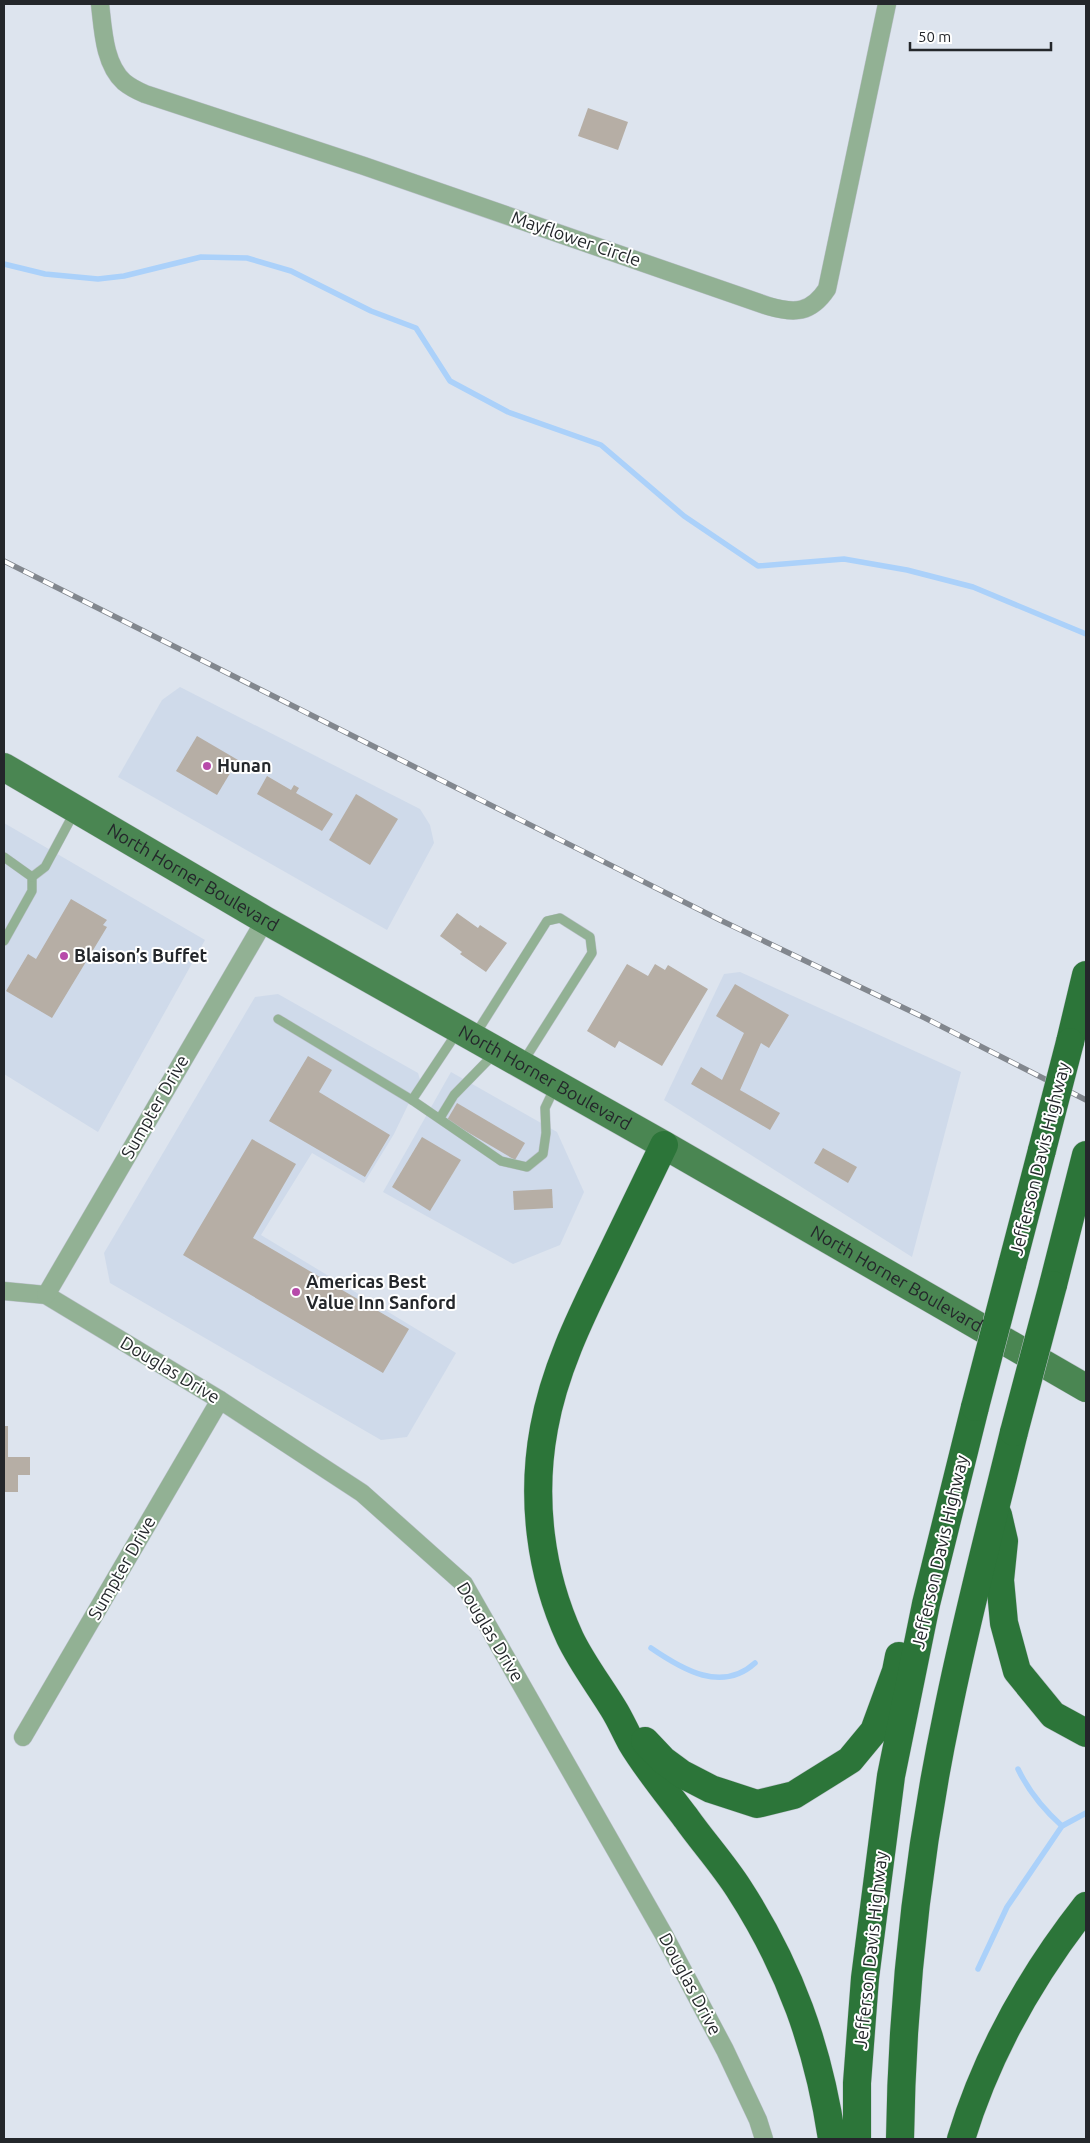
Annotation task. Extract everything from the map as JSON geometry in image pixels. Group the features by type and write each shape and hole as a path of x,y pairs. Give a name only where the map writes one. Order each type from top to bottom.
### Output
{"highway":[{"name":"Jefferson Davis Highway","path":"857,2139 857,2083 865,1978 891,1776 926,1604 946,1521 1086,975"},
{"path":"664,1145 571,1337 551,1399 544,1427 540,1461 539,1520 543,1551 559,1612 590,1674 613,1708 632,1744 738,1888 778,1958 812,2044 824,2087 832,2139"},
{"path":"900,2139 906,2006 913,1933 926,1832 947,1715 979,1566 1086,1157"},
{"path":"995,1506 1004,1541 1000,1580 1004,1624 1017,1671 1053,1715 1086,1733"},
{"path":"613,1708 663,1760 682,1774 711,1788 757,1804 794,1795 850,1760 874,1731 896,1670 910,1598 946,1521"},
{"path":"961,2139 984,2074 1010,2020 1045,1961 1086,1906"}],"main road":[{"name":"North Horner Boulevard","path":"4,769 1086,1388"}],"street":[{"name":"Mayflower Circle","path":"100,4 104,33 112,64 124,81 145,94 374,169 768,306 793,311 814,305 827,289 887,4"},
{"name":"Sumpter Drive","path":"46,1294 265,920"},
{"name":"Douglas Drive","path":"4,1291 46,1294 220,1400 362,1493 464,1584 664,1936 725,2050 758,2120 764,2139"},
{"name":"Sumpter Drive","path":"23,1737 220,1400"}],"lane":[{"path":"32,876 45,867 76,809"},
{"path":"4,856 32,876"},
{"path":"4,940 32,891 32,876"},
{"path":"412,1100 466,1034 547,921 560,918 590,937 592,953 522,1065"},
{"path":"278,1019 412,1100 501,1160 527,1167 543,1154 546,1133 545,1108 556,1084"},
{"path":"440,1118 454,1095 497,1051"}],"shaded area":[{"path":"180,687 420,809 430,825 434,843 387,930 118,777 162,700"},
{"path":"4,823 205,940 98,1132 4,1074"},
{"path":"740,972 961,1072 912,1257 664,1100 724,974"},
{"path":"278,994 418,1073 420,1080 394,1134 364,1183 312,1153 261,1235 456,1353 407,1437 381,1440 110,1283 104,1253 255,997"},
{"path":"451,1072 557,1132 584,1192 560,1245 513,1264 383,1192"}],"building":[{"path":"588,108 628,122 618,150 578,136"},
{"name":"Hunan","path":"197,736 238,760 217,795 176,771"},
{"path":"267,776 291,790 294,785 299,788 296,793 333,814 322,831 257,794"},
{"path":"356,794 398,819 370,865 329,840"},
{"name":"Blaison’s Buffet","path":"71,899 107,920 103,925 107,927 52,1018 6,991 28,954 36,959"},
{"path":"457,913 478,928 480,925 507,943 486,972 460,954 462,952 440,936"},
{"path":"627,964 648,976 655,964 665,970 668,965 708,989 662,1066 619,1041 615,1048 587,1031"},
{"path":"735,984 789,1015 769,1048 761,1043 740,1090 780,1113 770,1130 691,1084 701,1067 722,1080 744,1033 716,1016"},
{"path":"308,1056 332,1070 319,1092 390,1135 365,1177 269,1121"},
{"path":"457,1103 525,1143 515,1160 447,1120"},
{"path":"422,1137 461,1160 430,1211 392,1187"},
{"name":"Americas Best Value Inn Sanford","path":"252,1139 296,1164 253,1238 409,1329 383,1373 183,1255"},
{"path":"823,1148 857,1167 848,1183 814,1163"},
{"path":"552,1189 553,1208 514,1210 513,1191"},
{"path":"4,1426 8,1426 8,1457 30,1457 30,1475 18,1475 18,1492 4,1492"}],"waterway":[{"path":"4,264 45,274 98,279 124,276 201,257 247,258 291,271 371,311 416,328 450,381 508,412 601,445 684,516 758,566 844,559 907,570 973,587 1086,634"},
{"path":"651,1648 689,1670 716,1677 742,1672 755,1663"},
{"path":"1018,1769 1037,1800 1062,1826"},
{"path":"978,1969 1007,1907 1062,1826 1086,1813"}],"railway":[{"path":"4,561 720,920 925,1018 1086,1100"}],"place":[{"name":"Hunan","path":"207,766"},
{"name":"Blaison’s Buffet","path":"64,956"},
{"name":"Americas Best Value Inn Sanford","path":"296,1292"}]}
